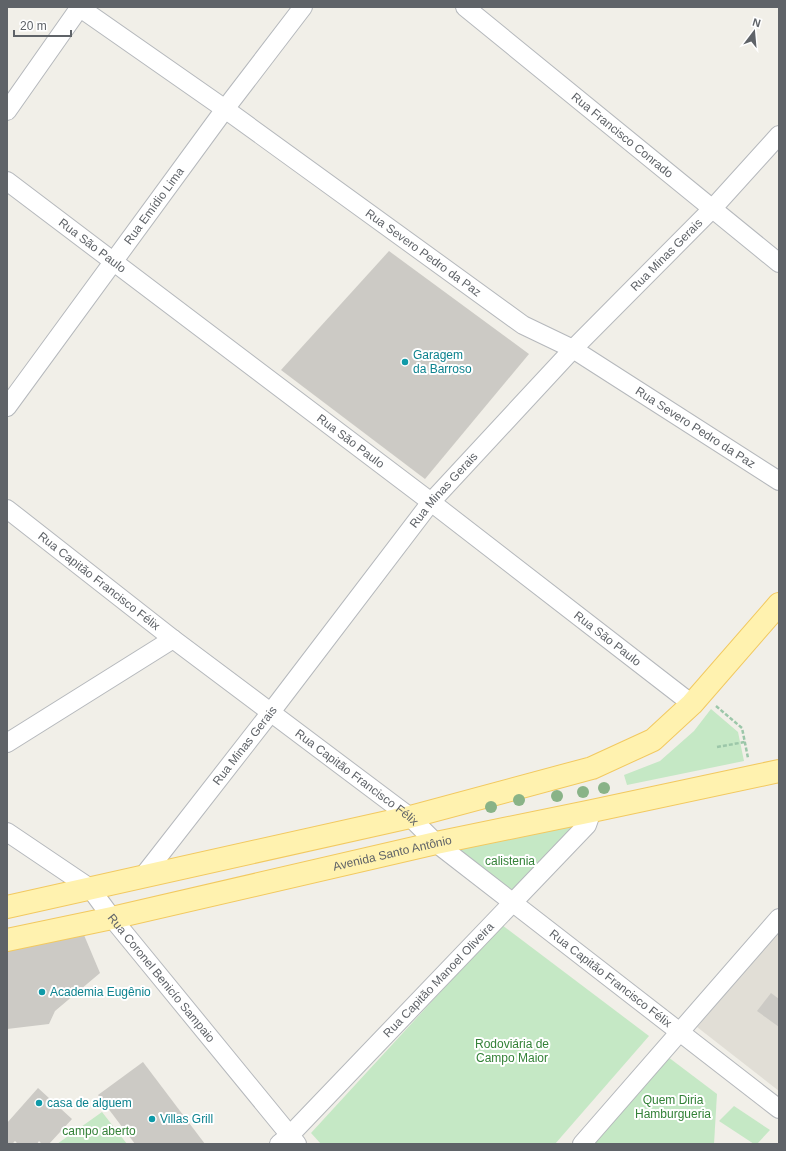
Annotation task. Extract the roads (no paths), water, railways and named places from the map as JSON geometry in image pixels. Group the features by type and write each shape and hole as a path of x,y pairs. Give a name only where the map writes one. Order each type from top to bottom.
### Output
{"main road":[{"path":"7,907 144,875 410,817 592,768 653,740 702,703 779,604"},
{"name":"Avenida Santo Antônio","path":"7,940 112,918 436,843 779,772"}],"street":[{"name":"Rua Severo Pedro da Paz","path":"80,7 225,109 523,326 573,349 779,481"},
{"path":"7,111 80,7"},
{"name":"Rua Emídio Lima","path":"7,407 225,109 303,7"},
{"name":"Rua Francisco Conrado","path":"465,7 779,263"},
{"name":"Rua Minas Gerais","path":"144,875 272,712 431,502 573,349 713,208 779,135"},
{"name":"Rua São Paulo","path":"7,181 431,502 702,703"},
{"name":"Rua Capitão Francisco Félix","path":"7,509 173,638 410,817 436,843 779,1109"},
{"path":"7,743 173,638"},
{"name":"Rua Capitão Manoel Oliveira","path":"289,1141 587,825 592,811"},
{"name":"Rua Coronel Benicío Sampaio","path":"7,832 90,888 112,918 289,1141"},
{"path":"582,1144 779,918"}],"place":[{"name":"Garagem da Barroso","path":"405,362"},
{"name":"Academia Eugênio","path":"42,992"},
{"name":"casa de alguem","path":"39,1103"},
{"name":"Villas Grill","path":"152,1119"}],"park label":[{"name":"calistenia","path":"510,861"},
{"name":"Rodoviária de Campo Maior","path":"512,1051"},
{"name":"Quem Diria Hamburgueria","path":"673,1107"},
{"name":"campo aberto","path":"99,1131"}]}
